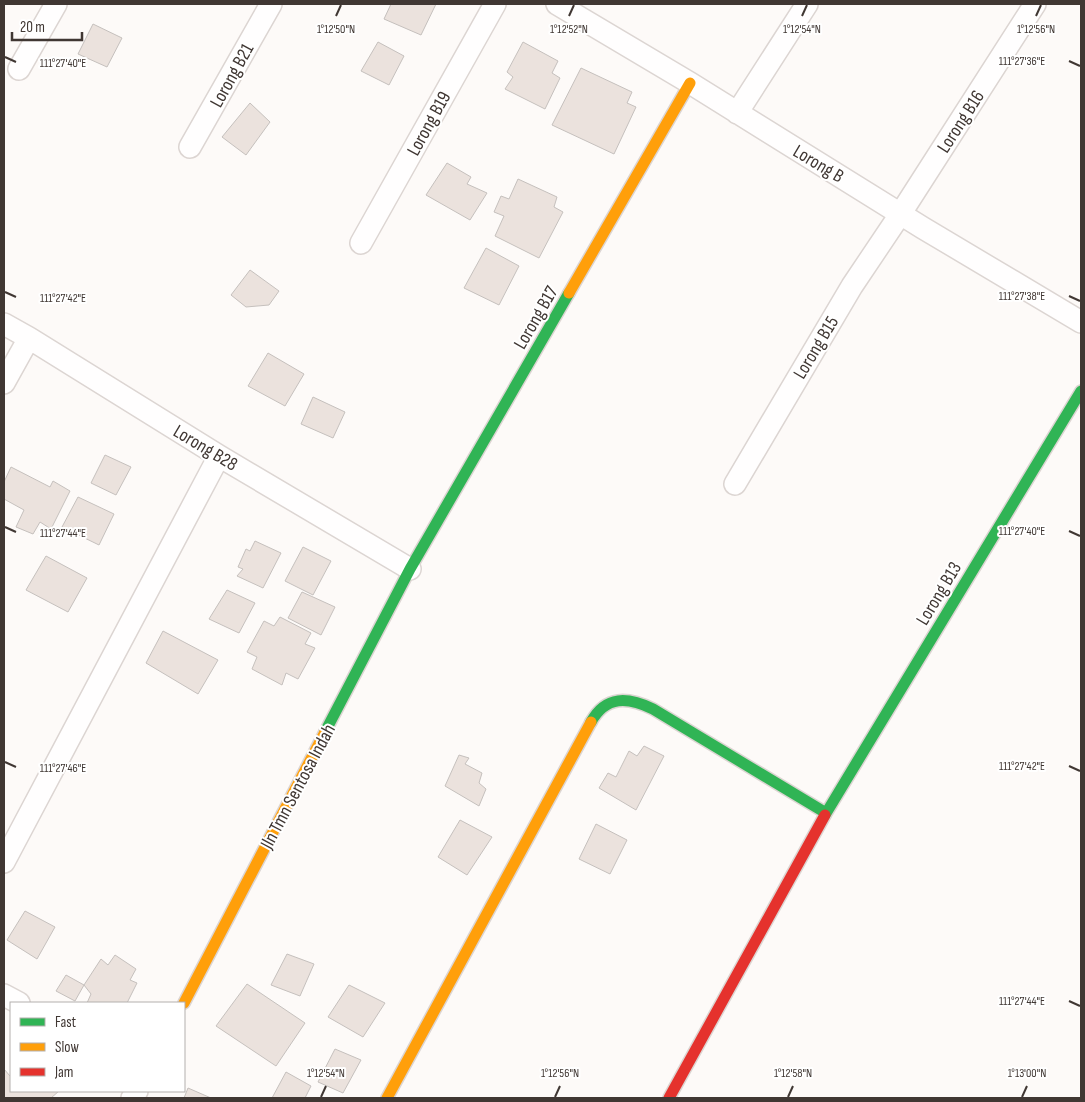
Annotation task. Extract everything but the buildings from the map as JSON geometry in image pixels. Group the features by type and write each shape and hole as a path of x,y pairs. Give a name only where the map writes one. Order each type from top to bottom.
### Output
{"street":[{"path":"19,69 56,4"},
{"name":"Lorong B21","path":"190,147 271,4"},
{"name":"Lorong B19","path":"361,243 495,4"},
{"path":"737,113 807,4"},
{"name":"Lorong B16","path":"901,213 1035,4"},
{"name":"Lorong B","path":"571,7 737,113 901,213 1079,317"},
{"name":"Lorong B17","path":"410,569 690,83"},
{"name":"Lorong B15","path":"734,484 852,286 901,213"},
{"name":"Lorong B28","path":"4,324 410,569"},
{"path":"4,383 29,338"},
{"name":"Lorong B13","path":"669,1098 826,813 1081,391"},
{"path":"4,862 220,456"},
{"name":"Jln Tmn Sentosa Indah","path":"185,1002 410,569"},
{"path":"387,1098 533,828 600,709 621,700 633,701 653,708 826,813"},
{"path":"4,995 17,1002"}],"traffic: fast":[{"path":"325,732 410,569 569,293"},
{"path":"825,815 1081,391"},
{"path":"591,722 597,713 611,703 626,701 644,705 826,813"}],"traffic: slow":[{"path":"569,293 690,83"},
{"path":"387,1098 591,722"},
{"path":"185,1002 325,732"}],"traffic: jam":[{"path":"669,1098 825,815"}]}
